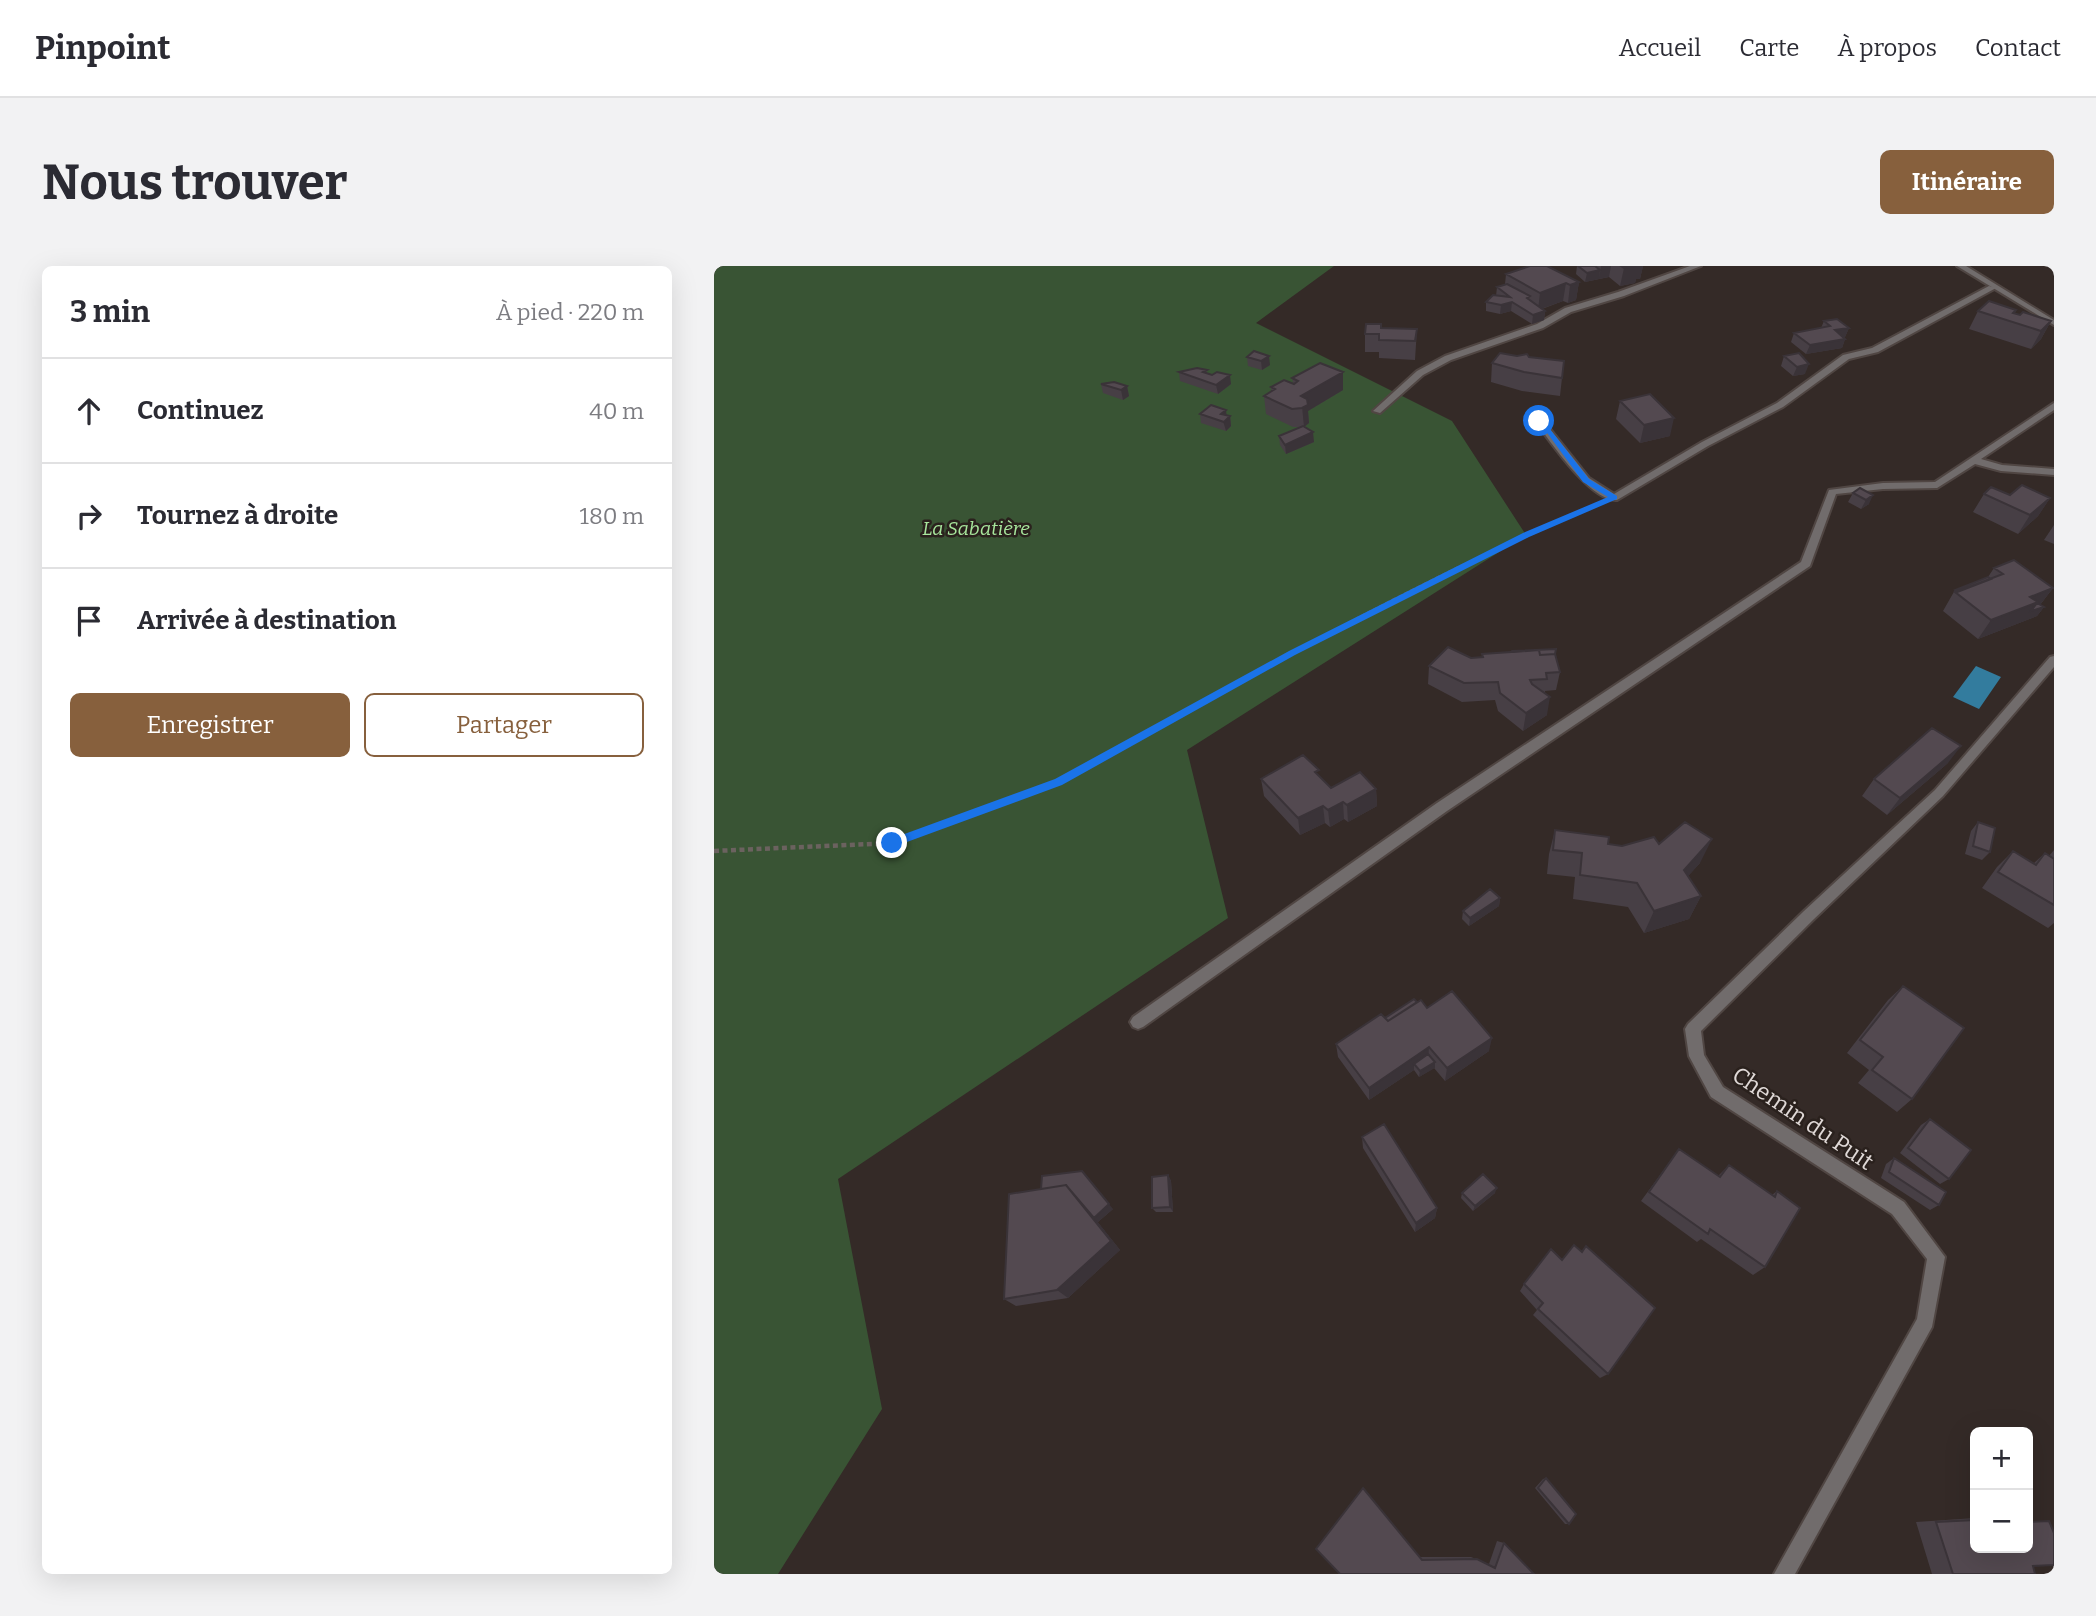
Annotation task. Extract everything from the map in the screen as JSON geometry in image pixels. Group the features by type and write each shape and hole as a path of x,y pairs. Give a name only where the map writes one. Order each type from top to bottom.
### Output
{"street":[{"path":"1377,411 1420,373 1448,358 1540,326 1568,310 1697,266"},
{"path":"1961,266 2054,323"},
{"path":"1539,421 1586,480 1614,498 1780,405 1846,358 1875,350 1993,288"},
{"path":"1138,1022 1442,807 1806,564 1832,492 1883,486 1937,485 2054,406"},
{"path":"1973,460 2001,468 2054,472"},
{"name":"Chemin du Puit","path":"1784,1574 1926,1321 1936,1257 1898,1208 1717,1092 1697,1056 1693,1029 1939,793 2054,660"}],"path":[{"path":"714,851 892,843 1059,782 1304,646 1526,535 1614,498"}],"green space":[{"name":"La Sabatière","path":"714,266 1334,266 1256,323 1452,421 1526,535 1187,750 1228,918 838,1179 882,1409 778,1574 714,1574"}],"water":[{"path":"1976,666 2001,677 1979,709 1953,697"}],"building":[{"path":"1530,266 1547,266 1579,282 1570,285 1566,283 1540,293 1506,274"},
{"path":"1578,266 1595,266 1600,270 1587,273"},
{"path":"1507,284 1530,296 1527,298 1545,311 1533,315 1512,302 1501,305 1486,302 1493,295 1510,297 1497,287"},
{"path":"1989,301 2016,310 2013,313 2020,315 2023,312 2051,321 2041,331 1978,311"},
{"path":"1837,319 1849,328 1835,330 1845,339 1810,345 1794,333 1830,326 1824,321"},
{"path":"1366,324 1381,324 1381,328 1417,329 1415,341 1379,340 1379,334 1365,334"},
{"path":"1254,351 1269,356 1261,361 1247,357"},
{"path":"1500,353 1517,356 1527,354 1529,357 1564,361 1562,378 1492,363"},
{"path":"1799,353 1809,364 1797,367 1784,356"},
{"path":"1320,363 1343,372 1301,396 1307,399 1308,405 1292,409 1264,396 1275,389 1271,387 1284,380 1294,384 1298,381 1292,378"},
{"path":"1197,368 1207,370 1203,372 1212,375 1217,372 1230,375 1216,385 1179,372"},
{"path":"1114,382 1127,386 1121,390 1101,384"},
{"path":"1650,394 1674,418 1644,425 1620,401"},
{"path":"1211,405 1226,410 1221,414 1230,416 1224,422 1200,414"},
{"path":"1303,426 1313,432 1285,445 1279,436"},
{"path":"2022,485 2050,498 2030,515 1984,494 1991,487 2010,495"},
{"path":"1860,488 1873,495 1866,500 1853,493"},
{"path":"2014,560 2053,588 2030,597 2038,602 1991,620 1955,592 2003,574 1994,568"},
{"path":"1988,577 1991,579 1957,592 1955,590"},
{"path":"2037,603 2044,607 2031,611"},
{"path":"1448,647 1471,658 1483,657 1482,654 1539,650 1540,655 1555,654 1560,672 1546,673 1547,679 1530,680 1550,697 1526,713 1500,693 1498,682 1464,683 1429,666"},
{"path":"1556,649 1555,654 1540,655 1539,650 1513,651"},
{"path":"1932,728 1961,746 1900,798 1874,779"},
{"path":"1303,755 1319,770 1315,772 1331,788 1360,772 1376,789 1347,805 1343,802 1328,810 1323,806 1298,818 1261,779"},
{"path":"1685,822 1712,839 1684,870 1701,896 1654,911 1637,883 1580,875 1582,853 1553,850 1555,830 1609,837 1608,844 1622,846 1654,837 1659,844"},
{"path":"1978,822 1995,828 1990,852 1973,846"},
{"path":"2013,851 2036,865 2045,853 2054,859 2054,905 1998,872"},
{"path":"1490,889 1500,898 1470,918 1463,911"},
{"path":"1903,986 1964,1028 1912,1099 1872,1070 1883,1057 1860,1040"},
{"path":"1452,991 1492,1038 1447,1068 1429,1047 1369,1088 1336,1044 1381,1014 1388,1021 1421,1000 1427,1008"},
{"path":"1414,999 1417,1002 1388,1021 1385,1018"},
{"path":"1428,1054 1435,1062 1420,1071 1414,1064"},
{"path":"1930,1119 1971,1150 1949,1179 1908,1148"},
{"path":"1384,1124 1437,1208 1416,1223 1362,1137"},
{"path":"1679,1149 1720,1177 1729,1165 1775,1197 1777,1191 1800,1208 1765,1267 1710,1229 1708,1234 1649,1192"},
{"path":"1894,1158 1946,1192 1939,1205 1889,1172"},
{"path":"1082,1171 1109,1204 1094,1218 1066,1185 1041,1189 1042,1176"},
{"path":"1483,1174 1497,1188 1475,1206 1462,1193"},
{"path":"1168,1175 1170,1207 1152,1208 1152,1177"},
{"path":"1066,1185 1111,1241 1057,1290 1004,1299 1009,1194"},
{"path":"1574,1245 1582,1252 1586,1246 1655,1308 1608,1374 1538,1309 1543,1303 1524,1284 1551,1249 1562,1260"},
{"path":"1546,1478 1576,1514 1569,1524 1538,1488"},
{"path":"1363,1488 1422,1560 1477,1559 1495,1568 1504,1543 1534,1574 1340,1574 1316,1549"},
{"path":"1970,1520 1970,1553 2033,1553 2033,1522 2049,1521 2054,1533 2054,1565 2033,1566 2035,1574 1953,1574 1936,1522"}],"route":[{"path":"892,843 1059,782 1292,653 1526,535 1614,498 1586,480 1539,421"}]}
